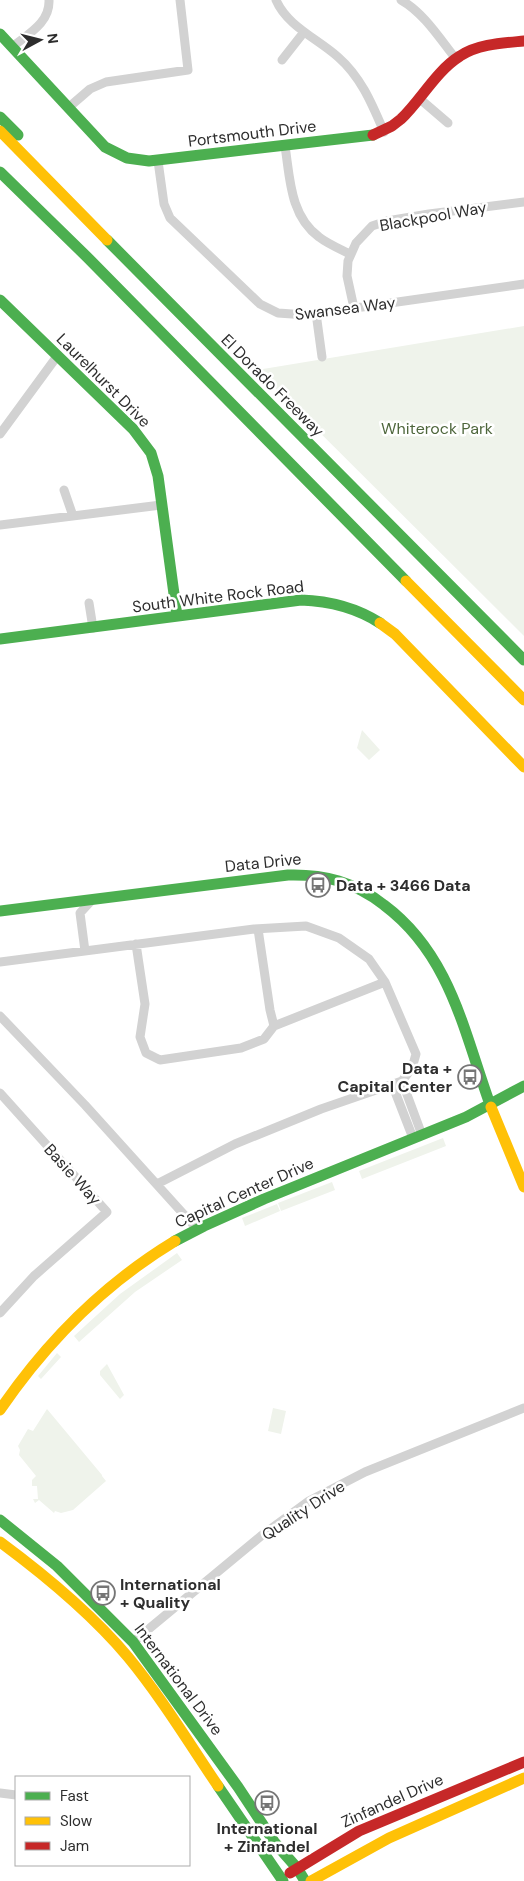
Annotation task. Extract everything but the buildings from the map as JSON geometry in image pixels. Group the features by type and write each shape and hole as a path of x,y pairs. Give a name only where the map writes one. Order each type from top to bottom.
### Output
{"main road":[{"name":"Portsmouth Drive","path":"0,34 98,141 112,152 134,160 158,161 371,136 384,132 400,122 441,73 460,56 480,47 524,41"},
{"path":"0,117 32,151 45,175"},
{"name":"El Dorado Freeway","path":"0,130 276,412 524,660"},
{"path":"2,174 88,258 524,700"},
{"name":"Laurelhurst Drive","path":"0,300 133,430 151,454 156,468 177,616"},
{"name":"South White Rock Road","path":"0,639 301,600 334,603 376,620 395,634 524,766"},
{"name":"Data Drive","path":"0,911 236,881 307,874 356,885 401,916 427,945 447,982 490,1106 524,1187"},
{"name":"Capital Center Drive","path":"0,1410 40,1354 85,1308 118,1279 148,1258 197,1229 339,1167 490,1106 524,1086"},
{"name":"International Drive","path":"0,1520 57,1566 134,1642 275,1843 297,1868 305,1881"},
{"name":"International Drive","path":"0,1542 48,1578 95,1621 126,1655 160,1701 282,1881"},
{"path":"48,1578 75,1591 126,1644 129,1645 134,1642"},
{"path":"126,1655 130,1652 135,1654 161,1688 184,1711"},
{"name":"Zinfandel Drive","path":"282,1881 297,1868 360,1831 524,1762"},
{"name":"Zinfandel Drive","path":"311,1881 382,1839 524,1778"}],"street":[{"path":"12,47 40,25 48,12 49,0"},
{"path":"68,108 90,89 106,82 188,70 180,0"},
{"path":"276,0 286,16 304,32 338,56 356,76 367,92 384,132"},
{"path":"401,0 412,3 456,59"},
{"path":"282,60 304,32"},
{"path":"420,99 448,123"},
{"path":"285,146 293,199 301,216 321,238 350,254"},
{"name":"Swansea Way","path":"158,161 164,204 170,218 251,298 265,308 278,313 298,315 316,313 524,284"},
{"name":"Blackpool Way","path":"354,308 347,276 350,254 356,243 372,226 387,221 456,209 524,202"},
{"path":"316,313 322,357"},
{"path":"0,434 58,356"},
{"path":"64,490 73,516"},
{"path":"0,525 161,505"},
{"path":"89,603 93,628"},
{"name":"South White Rock Road","path":"0,634 0,639"},
{"path":"85,951 80,913 92,900"},
{"path":"0,962 258,929 306,926 339,938 369,959 385,982 416,1054 412,1068 402,1081 321,1109 235,1144 157,1184"},
{"path":"258,929 274,1026"},
{"path":"136,944 145,1004 140,1037 146,1053 160,1060 241,1048 264,1039 274,1026 385,982"},
{"path":"0,1016 85,1105 197,1229"},
{"path":"402,1081 418,1136"},
{"path":"392,1084 418,1136"},
{"name":"Basie Way","path":"0,1093 107,1212 34,1276 0,1313"},
{"name":"Quality Drive","path":"134,1642 261,1536 309,1502 365,1472 524,1408"},
{"path":"0,1793 15,1795"}],"green space":[{"name":"Whiterock Park","path":"524,326 524,636 257,370"},
{"path":"362,730 380,750 369,760 357,748"},
{"path":"443,1138 446,1146 362,1179 359,1171"},
{"path":"332,1182 335,1190 281,1211 278,1203"},
{"path":"277,1204 280,1211 245,1226 242,1218"},
{"path":"177,1253 182,1260 135,1292 79,1342 74,1336 120,1294"},
{"path":"57,1353 61,1357 41,1379 38,1376"},
{"path":"107,1364 124,1395 120,1399 100,1375 100,1371"},
{"path":"273,1408 286,1411 281,1434 268,1431"},
{"path":"47,1409 106,1481 73,1510 61,1513 55,1511 54,1513 39,1500 35,1503 33,1499 38,1499 37,1486 32,1486 32,1480 36,1476 19,1455 20,1450 18,1446 28,1429 33,1431"}],"traffic: fast":[{"path":"0,34 105,147 127,158 149,161 373,135"},
{"path":"0,117 18,135"},
{"path":"0,172 88,258 406,581"},
{"path":"107,240 524,660"},
{"path":"0,300 133,429 151,453 158,476 177,616"},
{"path":"0,639 301,600 342,606 371,617 380,623"},
{"path":"0,911 288,875 327,878 350,885 362,890 384,905 407,925 425,947 440,971 452,997 491,1107"},
{"path":"175,1241 264,1199 466,1117 524,1086"},
{"path":"0,1520 57,1566 133,1642 238,1787 275,1843 297,1868 305,1881"},
{"path":"218,1786 283,1881"}],"traffic: slow":[{"path":"0,131 107,240"},
{"path":"406,581 524,700"},
{"path":"380,623 395,634 524,767"},
{"path":"491,1107 524,1187"},
{"path":"0,1410 37,1361 78,1316 124,1276 175,1241"},
{"path":"0,1542 67,1596 114,1641 175,1720 218,1786"},
{"path":"311,1881 389,1838 524,1778"}],"traffic: jam":[{"path":"373,135 392,126 401,119 443,70 460,56 475,49 499,43 524,41"},
{"path":"290,1873 359,1831 524,1762"}],"place":[{"name":"Data + 3466 Data","path":"318,885"},
{"name":"Data + Capital Center","path":"470,1077"},
{"name":"International + Quality","path":"103,1593"},
{"name":"International + Zinfandel","path":"267,1803"}]}
